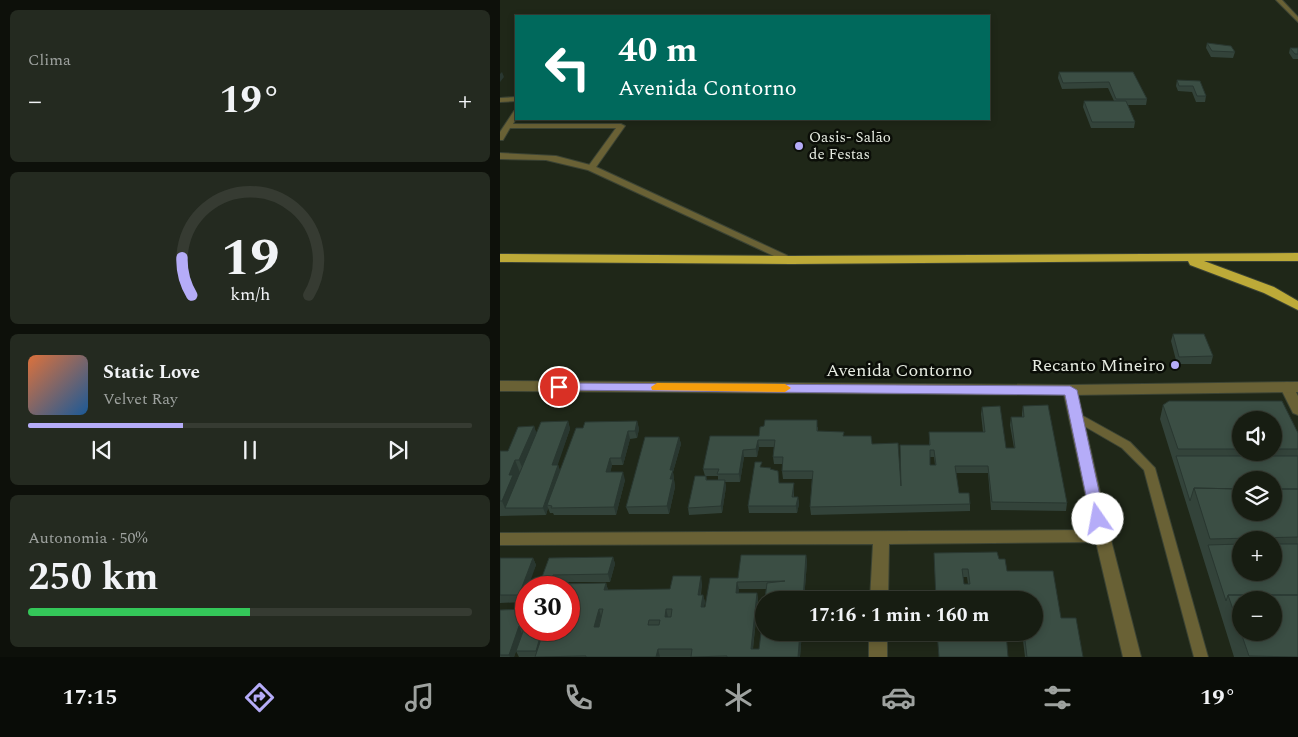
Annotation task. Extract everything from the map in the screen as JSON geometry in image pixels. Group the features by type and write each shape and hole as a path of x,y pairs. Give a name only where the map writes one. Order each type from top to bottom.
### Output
{"highway":[{"path":"500,258 792,260 1298,258"},
{"path":"1187,259 1269,290 1298,306"}],"street":[{"path":"500,156 552,156 591,168 792,260"},
{"path":"1298,377 1293,387 1298,410"},
{"name":"Avenida Contorno","path":"500,386 1070,390 1293,387"},
{"path":"1070,390 1102,536 1132,657"},
{"path":"500,539 1102,536"},
{"path":"879,591 881,537"},
{"path":"878,641 878,657"}],"lane":[{"path":"1279,0 1298,20"},
{"path":"500,100 515,99"},
{"path":"500,138 515,114"},
{"path":"591,168 625,120"},
{"path":"508,126 621,126"},
{"path":"1076,416 1126,445 1149,468 1201,657"}],"building":[{"path":"1207,43 1231,46 1235,52 1212,51"},
{"path":"1290,48 1298,48 1298,54 1295,54"},
{"path":"1059,72 1133,72 1147,99 1116,99 1109,82 1063,83"},
{"path":"1177,80 1200,81 1206,96 1197,96 1193,86 1179,86"},
{"path":"1084,101 1126,101 1135,122 1092,122"},
{"path":"1173,334 1204,334 1213,356 1179,357"},
{"path":"1169,401 1282,401 1298,433 1298,449 1282,449 1282,411 1232,411 1232,449 1178,449 1163,405"},
{"path":"1048,405 1067,503 992,502 988,466 955,466 959,493 969,493 970,504 810,507 813,471 782,471 783,457 773,457 775,440 758,440 756,449 743,450 739,474 717,474 719,469 703,469 710,436 759,436 760,427 764,426 765,420 817,420 817,431 844,432 843,436 871,436 872,444 898,443 901,486 900,445 930,445 929,432 985,432 982,407 1000,406 1006,448 1015,448 1011,417 1024,417 1023,406","holes":["930,450 934,450 936,465 930,465"]},
{"path":"568,421 552,465 558,465 543,508 505,508 541,422"},
{"path":"637,421 635,431 628,431 621,458 610,458 606,472 623,472 614,507 551,508 552,506 547,505 576,428 583,428 585,422"},
{"path":"534,426 519,460 515,460 509,475 513,475 502,501 500,501 500,451 508,451 518,427"},
{"path":"645,437 679,437 670,470 673,470 670,479 673,479 667,506 626,507"},
{"path":"1176,456 1232,456 1232,461 1282,461 1282,456 1298,456 1298,489 1282,489 1282,471 1232,471 1232,489 1194,488 1190,501"},
{"path":"755,462 762,462 760,467 778,471 779,483 794,483 792,497 798,497 796,506 748,506"},
{"path":"695,476 706,476 706,480 725,480 721,506 688,508"},
{"path":"1194,488 1232,489 1232,521 1282,521 1282,489 1298,489 1298,537 1282,537 1282,531 1232,531 1232,538 1210,539"},
{"path":"1232,544 1232,581 1282,581 1282,544 1298,544 1298,595 1282,595 1282,591 1232,591 1232,595 1228,595 1226,601 1208,545"},
{"path":"997,552 999,559 1005,559 1007,571 1053,571 1061,618 1076,618 1083,657 1027,657 1025,641 1043,641 1043,591 936,591 934,553","holes":["962,569 968,569 970,584 964,584"]},
{"path":"741,555 806,555 804,591 766,591 767,583 785,581 737,582 736,593 755,593 751,649 759,649 760,641 799,641 798,657 691,657 692,649 658,649 656,657 535,657 540,641 580,641 580,584 606,583 604,590 670,589 673,576 701,576 698,595 703,595 701,607 705,607 710,578 738,578","holes":["599,609 603,609 599,627 594,627","666,609 672,609 671,617 665,617","649,620 660,620 659,625 648,625"]},
{"path":"613,557 608,574 542,576 549,558"},
{"path":"500,558 533,558 526,576 515,576 515,595 500,595"},
{"path":"1228,595 1232,595 1232,607"},
{"path":"1282,595 1298,595 1298,657 1249,656 1244,641 1282,641"},
{"path":"515,609 515,638 509,655 500,655 500,610"},
{"path":"520,641 539,641 536,651 516,651"},
{"path":"938,641 1007,641 1008,657 939,657"}],"slow traffic":[{"path":"657,387 785,388"}],"place":[{"name":"Oasis- Salão de Festas","path":"799,146"},
{"name":"Recanto Mineiro","path":"1175,365"}],"route":[{"path":"559,387 1070,390 1098,519"}]}
